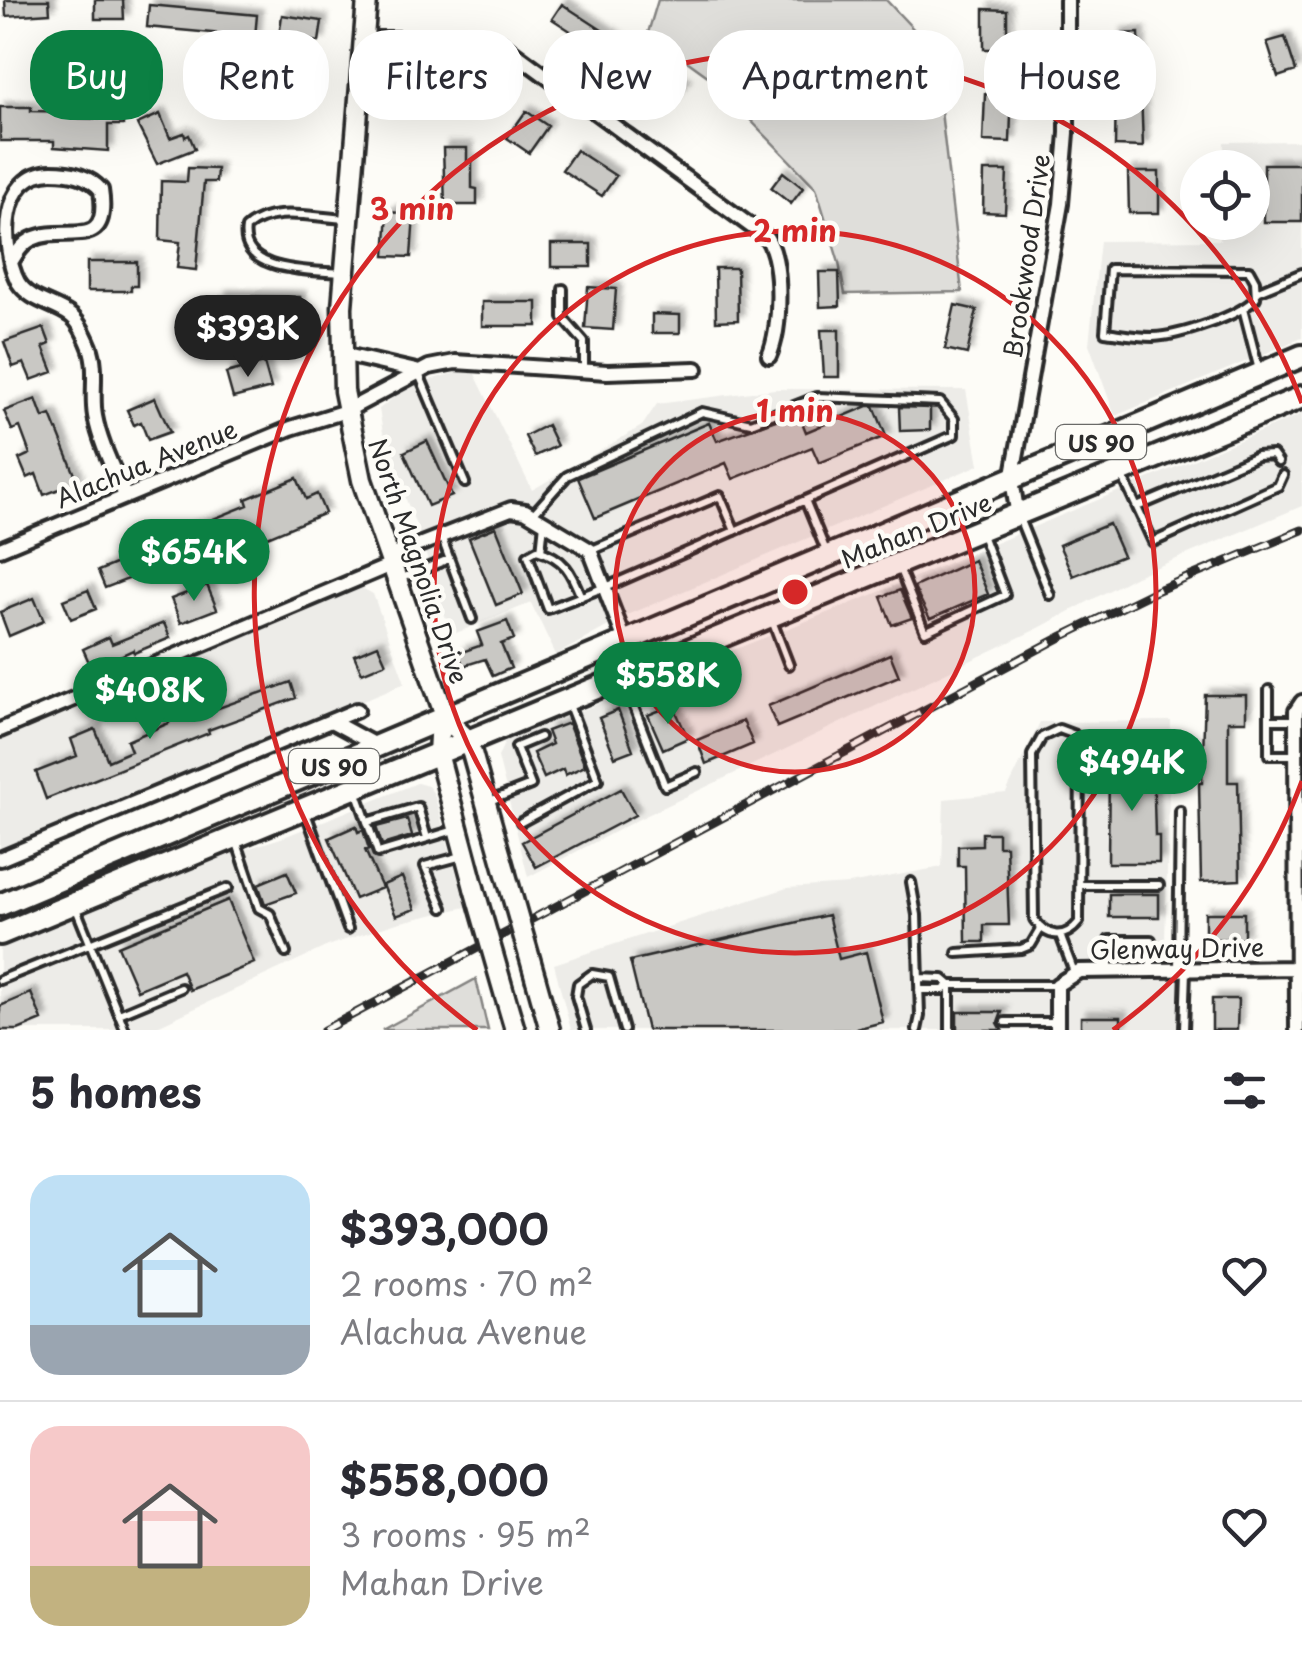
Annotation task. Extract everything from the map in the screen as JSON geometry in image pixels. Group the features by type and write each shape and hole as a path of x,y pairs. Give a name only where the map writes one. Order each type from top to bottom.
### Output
{"main road":[{"name":"North Magnolia Drive","path":"364,30 366,0"},
{"name":"North Magnolia Drive","path":"357,120 344,273 342,354 346,411 362,480 446,719 467,742 550,1030"},
{"name":"Mahan Drive","path":"446,719 1302,356"},
{"path":"1260,374 1268,411"},
{"name":"Mahan Drive","path":"438,753 1302,397"},
{"path":"829,557 842,588"},
{"name":"North Magnolia Drive","path":"446,719 438,753 514,1030"},
{"name":"US 90","path":"0,905 446,719"},
{"name":"US 90","path":"0,934 438,753"},
{"path":"74,903 75,893 94,866"}],"street":[{"name":"Brookwood Drive","path":"1018,516 1012,480 1061,204 1067,132 1067,0"},
{"path":"523,59 768,238 778,262 775,342 769,356"},
{"path":"10,262 30,240 86,234 97,226 102,216 101,190 92,181 64,172 44,172 20,182 7,207 10,262 18,283 37,299 73,316 85,336 92,352 94,415 125,496"},
{"name":"Alachua Avenue","path":"342,354 418,372"},
{"name":"Alachua Avenue","path":"0,549 291,428 346,411 418,372 455,362 584,370 696,369"},
{"path":"0,730 392,567 440,536 511,509 538,518 590,550 626,643"},
{"path":"1297,1030 1296,711 1302,702"},
{"path":"0,859 357,710"},
{"path":"331,722 379,747"},
{"name":"Glenway Drive","path":"1057,985 1075,973 1109,969 1299,968"},
{"path":"1057,985 1057,1026"}],"lane":[{"path":"344,273 257,259 247,250 244,238 246,228 257,218 271,214 349,218"},
{"path":"1110,268 1249,270 1256,280 1256,292 1256,298 1244,308 1184,331 1154,337 1105,332 1110,268"},
{"path":"1256,292 1302,273"},
{"path":"562,289 563,318 584,342 584,370"},
{"path":"1244,308 1260,374"},
{"path":"418,372 466,483"},
{"path":"541,551 538,518 567,476 702,412 751,423 817,397 940,402 954,419 954,435 606,587 581,597 548,610 528,555 541,551 559,558 570,568 581,597"},
{"path":"1137,508 1257,456 1273,455 1278,462"},
{"path":"1121,474 1153,542 1278,486 1283,475"},
{"path":"590,550 720,496 735,531"},
{"path":"805,500 829,557"},
{"path":"1018,516 1050,595"},
{"path":"898,565 925,632 1005,596 981,531"},
{"path":"440,536 472,619"},
{"path":"392,567 449,560"},
{"path":"770,617 790,666"},
{"path":"623,678 666,786 697,772"},
{"path":"1269,690 1270,755 1296,755"},
{"path":"521,822 598,780 567,701"},
{"path":"1269,720 1296,720"},
{"path":"516,722 525,743"},
{"path":"1059,729 1068,730 1080,743 1080,885 1080,922 1071,933 1060,936 1041,928 1034,919 1032,755 1042,737 1059,729"},
{"path":"486,802 531,785 516,747 540,737"},
{"path":"354,787 378,853 458,829"},
{"path":"367,822 418,807 427,838"},
{"path":"304,808 348,930"},
{"path":"1180,811 1184,1030"},
{"path":"234,837 259,908 270,914 286,953"},
{"path":"443,908 425,866 466,855"},
{"path":"911,882 918,916 917,1030"},
{"path":"1080,885 1159,885"},
{"path":"0,980 228,888"},
{"path":"74,903 126,1030"},
{"path":"957,954 1021,950 1031,945 1041,928"},
{"path":"1060,936 1075,973"},
{"path":"1109,969 1109,940 1150,940 1151,969"},
{"path":"586,1030 576,996 578,984 592,974 609,978 624,1030"},
{"path":"919,978 944,980 950,985 1057,985"},
{"path":"919,990 944,990 950,985"},
{"path":"950,985 950,1030"},
{"path":"119,1014 181,988"},
{"path":"1004,1022 1057,1026"}],"shaded area":[{"path":"658,0 886,0 914,30 707,30 707,76 687,61 687,30 649,30"},
{"path":"750,120 942,120 962,292 845,294 816,188"},
{"path":"1302,141 1302,338 1115,416 1089,344 1100,241 1270,240 1270,150 1224,150 1224,142"},
{"path":"472,368 532,490 642,426 657,404 775,389 966,390 979,465 630,614 556,655 531,603 451,635 419,533 385,445 379,409 408,386"},
{"path":"1302,414 1302,506 1136,576 1039,628 641,818 528,877 498,757 505,741 872,595"},
{"path":"362,588 373,594 405,683 0,851 0,738"},
{"path":"1171,721 1164,979 1181,979 1182,1030 571,1030 554,964 787,888 849,884 942,867 944,799 1006,793 1040,722"},
{"path":"417,783 428,786 434,794 466,907 397,923 330,945 149,1030 0,1030 0,949 221,857 284,837"},
{"path":"476,979 488,1030 382,1030"}],"building":[{"path":"5,0 49,0 50,13 6,16"},
{"path":"95,0 123,0 124,19 95,19"},
{"path":"562,4 602,30 569,30 552,19"},
{"path":"149,5 257,15 256,30 147,27"},
{"path":"984,9 1007,10 1007,30 984,30"},
{"path":"282,15 322,21 321,30 280,30"},
{"path":"1285,37 1296,71 1278,77 1267,42"},
{"path":"0,107 30,107 30,120 123,120 123,125 108,125 108,151 54,147 54,141 0,141"},
{"path":"526,111 548,126 529,153 507,138"},
{"path":"984,118 1011,120 1010,142 983,141"},
{"path":"162,120 170,138 189,135 195,149 157,164 137,124"},
{"path":"1115,120 1142,120 1143,147 1115,146"},
{"path":"443,148 467,148 477,205 445,205"},
{"path":"576,150 616,176 602,196 562,170"},
{"path":"1270,164 1302,164 1302,222 1270,222"},
{"path":"188,168 217,169 216,182 204,182 196,270 177,268 180,242 160,240 161,181 187,182"},
{"path":"984,171 1007,171 1005,213 983,212"},
{"path":"783,172 803,188 791,204 771,188"},
{"path":"1128,172 1159,172 1159,213 1129,213"},
{"path":"388,212 414,214 411,257 385,256"},
{"path":"551,244 591,244 591,267 551,267"},
{"path":"87,262 137,262 137,286 131,286 131,291 87,291"},
{"path":"715,268 737,268 738,320 716,321"},
{"path":"819,272 839,272 840,306 820,307"},
{"path":"588,287 616,289 613,330 585,328"},
{"path":"221,296 300,297 300,327 220,325"},
{"path":"482,302 537,302 537,326 482,326"},
{"path":"955,305 977,310 967,354 945,349"},
{"path":"652,314 680,315 680,333 652,333"},
{"path":"44,328 50,344 43,347 53,372 31,380 24,363 13,367 4,342"},
{"path":"821,330 839,330 839,377 824,377"},
{"path":"264,363 271,388 233,398 226,373"},
{"path":"155,398 170,432 148,440 141,422 134,425 127,410"},
{"path":"36,399 43,418 51,415 78,482 44,495 36,474 27,478 19,459 30,454 20,427 12,430 4,411"},
{"path":"874,406 886,436 819,463 812,447 733,479 726,463 595,518 578,478 709,423 717,441 798,412 806,432"},
{"path":"899,407 930,408 930,430 900,431"},
{"path":"547,425 557,446 535,456 525,436"},
{"path":"427,441 452,496 428,506 404,452"},
{"path":"297,478 306,499 317,494 325,513 263,539 258,528 220,544 226,557 207,565 201,551 105,588 98,571 151,549 149,545 248,505 246,499"},
{"path":"1109,524 1123,556 1073,576 1059,545"},
{"path":"496,527 523,594 496,605 469,538"},
{"path":"974,560 988,594 930,619 914,587"},
{"path":"207,585 217,609 181,623 171,599"},
{"path":"88,590 96,609 71,619 63,600"},
{"path":"900,590 912,618 892,625 881,597"},
{"path":"34,598 44,621 9,636 0,612"},
{"path":"507,621 514,639 501,644 511,668 493,676 485,659 463,666 459,653 482,645 477,632"},
{"path":"164,623 170,638 92,669 83,649 109,637 112,644"},
{"path":"378,645 386,663 362,673 354,655"},
{"path":"890,654 899,676 777,727 768,706"},
{"path":"291,682 296,698 208,730 209,733 46,799 36,772 77,756 71,739 95,729 108,761 131,751 127,741 169,723 167,717 178,712 180,718 200,710 202,714"},
{"path":"1205,695 1246,695 1246,721 1228,721 1228,782 1238,782 1240,880 1201,882 1199,783"},
{"path":"673,705 688,738 663,749 648,715"},
{"path":"618,710 633,750 615,757 599,718"},
{"path":"743,721 753,744 706,764 697,740"},
{"path":"568,723 585,766 565,775 563,769 544,778 533,753 552,744 547,731"},
{"path":"1153,762 1159,863 1108,863 1109,763"},
{"path":"621,789 635,815 536,867 522,842"},
{"path":"407,819 412,836 382,845 376,827"},
{"path":"356,826 358,832 363,830 369,849 365,850 382,888 355,899 329,838"},
{"path":"982,833 998,833 998,846 1006,846 1009,925 984,925 984,942 966,942 965,866 958,866 958,846 982,845"},
{"path":"287,872 296,893 265,904 258,884"},
{"path":"402,877 415,909 396,916 383,885"},
{"path":"1109,894 1159,894 1159,917 1109,917"},
{"path":"228,900 254,963 190,990 182,971 137,990 118,946"},
{"path":"1205,913 1244,913 1244,939 1205,939"},
{"path":"828,915 839,959 866,952 883,1022 852,1030 647,1030 630,961"},
{"path":"31,993 42,1020 18,1030 0,1030 0,1006"},
{"path":"1212,999 1238,999 1237,1030 1212,1030"},
{"path":"957,1012 1002,1012 998,1023 1002,1030 957,1030"},
{"path":"1081,1017 1121,1017 1121,1030 1081,1030"}],"railway":[{"path":"324,1030 1063,636 1151,593 1302,530"}]}
